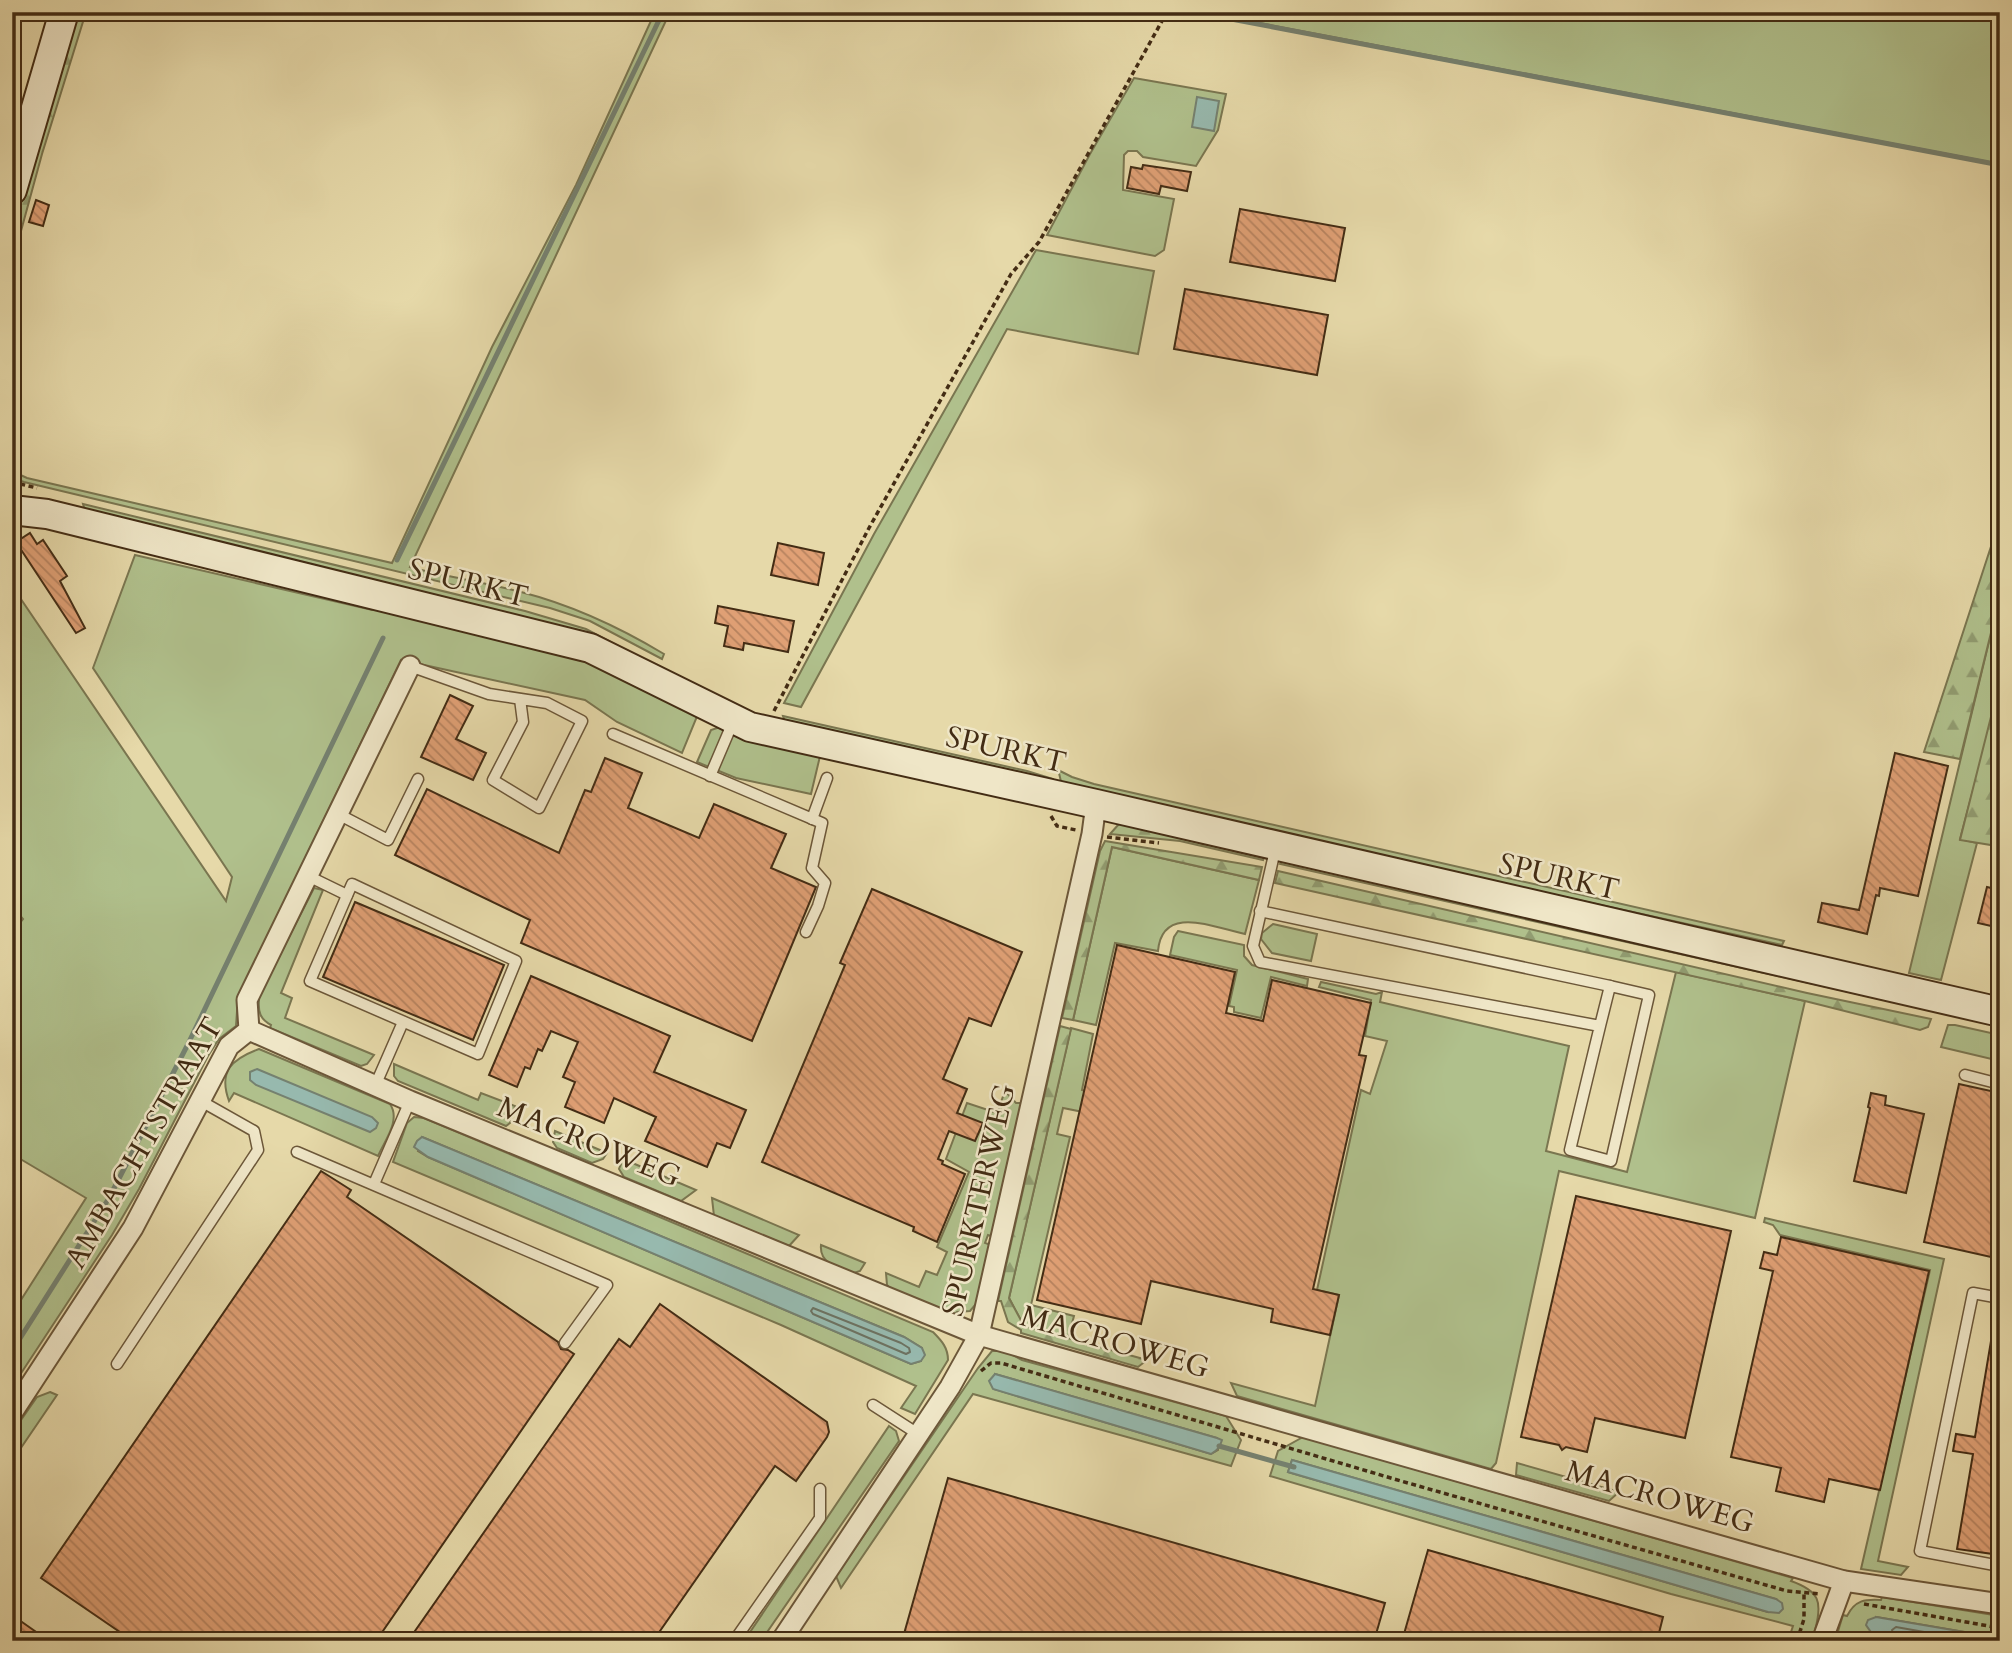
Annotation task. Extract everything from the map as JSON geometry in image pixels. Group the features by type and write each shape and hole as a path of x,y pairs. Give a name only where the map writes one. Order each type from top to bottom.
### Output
{"street":[{"path":"12,190 64,12"},
{"name":"SPURKT","path":"12,510 47,514 590,648 734,720 769,731 2000,1012"},
{"name":"AMBACHTSTRAAT","path":"12,1413 133,1228 229,1046 249,1030 247,1000 410,666"},
{"name":"SPURKTERWEG","path":"780,1641 950,1387 979,1335 1092,834 1096,804"},
{"name":"MACROWEG","path":"249,1030 410,1101 979,1335 1842,1588 2000,1604"},
{"path":"1822,1641 1842,1588"}],"lane":[{"path":"410,666 489,694 547,703 582,721 538,808 493,780 523,722 520,699"},
{"path":"710,776 734,720"},
{"path":"613,734 822,823 812,868 825,883 806,932"},
{"path":"812,819 827,778"},
{"path":"338,814 388,840 418,779"},
{"path":"1276,846 1253,946 1260,962 1600,1026"},
{"path":"308,876 347,895"},
{"path":"352,884 516,961 478,1054 310,981 347,895 352,884"},
{"path":"1260,911 1611,986 1649,995 1611,1161 1570,1150 1611,986"},
{"path":"375,1086 404,1022"},
{"path":"1965,1075 2000,1084"},
{"path":"117,1364 258,1150 254,1131 199,1100"},
{"path":"374,1184 410,1101"},
{"path":"297,1152 607,1285 565,1343"},
{"path":"2000,1298 1973,1293 1920,1551 2000,1566"},
{"path":"873,1405 918,1434"},
{"path":"734,1641 820,1518 820,1489"}],"path":[{"path":"769,731 781,695 869,528 1011,274 1039,242 1167,12"},
{"path":"975,1381 991,1363 1001,1363 1401,1481 1804,1594 1842,1588 1870,1606 2000,1628"},
{"path":"1797,1641 1804,1619 1804,1594"}],"green space":[{"path":"75,12 86,12 42,154 12,264 12,224"},
{"path":"655,12 670,12 410,567 507,588 559,603 630,635 664,654 662,659 590,621 550,608 12,478 12,471 27,478 392,563 492,347 576,185"},
{"path":"1202,12 2000,12 2000,164"},
{"path":"1134,78 1226,94 1218,130 1196,166 1143,157 1137,151 1128,151 1124,155 1123,190 1174,199 1164,250 1155,256 1047,235 1090,154"},
{"path":"1036,250 1154,271 1138,354 1007,329 801,707 784,703 874,534"},
{"path":"83,504 525,611 586,629 654,665 86,514"},
{"path":"1998,525 2000,596 1960,759 1924,752"},
{"path":"135,555 372,610 378,603 601,661 698,714 682,753 617,722 585,700 401,660 238,997 236,1026 219,1039 208,1056 112,1235 12,1387 12,1314 86,1198 12,1154 12,933 23,919 12,906 12,586 226,901 232,877 93,668"},
{"path":"2000,596 2000,689 1960,839 1977,843 1941,980 1909,973"},
{"path":"1998,689 2000,835 1997,846 1960,840"},
{"path":"783,716 1027,771 1053,779 1054,784 785,722"},
{"path":"720,727 821,752 811,794 736,778 697,762 711,730"},
{"path":"1054,768 1094,784 1784,941 1782,945 1062,786 1059,773"},
{"path":"1131,822 1264,856 1263,860 1180,841 1110,834 1119,824"},
{"path":"1105,841 1262,867 1259,880 1112,847 1073,1020 1062,1018 1100,851"},
{"path":"1112,847 1259,880 1245,934 1192,922 1169,927 1162,936 1158,951 1115,943 1096,1025 1073,1020"},
{"path":"1286,857 1930,1003 1929,1010 1280,864"},
{"path":"1278,871 1931,1019 1928,1027 1920,1030 1805,1001 1275,883"},
{"path":"314,888 323,890 281,993 292,998 285,1018 374,1055 367,1064 361,1066 270,1028 271,1025 259,1012 257,1000"},
{"path":"1273,924 1317,934 1311,961 1272,953 1261,939 1262,933"},
{"path":"1178,931 1244,945 1244,956 1252,965 1308,979 1307,986 1271,977 1261,1018 1234,1012 1234,1007 1229,1006 1237,970 1170,955"},
{"path":"1676,972 1805,1001 1755,1218 1559,1171 1496,1463 1491,1469 1237,1396 1231,1383 1315,1406 1339,1295 1317,1290 1361,1090 1370,1094 1387,1041 1365,1036 1371,1000 1319,987 1321,982 1376,994 1382,992 1380,1002 1569,1046 1546,1151 1627,1172"},
{"path":"1948,1025 2000,1035 2000,1061 1941,1047"},
{"path":"1060,1026 1071,1029 1009,1298 1024,1326 1147,1360 1138,1367 1021,1333 1021,1330 1008,1322 1001,1301 998,1301"},
{"path":"1071,1028 1093,1034 1082,1090 1108,1097 1103,1116 1063,1108 1057,1134 1070,1137 1031,1305 1074,1316 1068,1338 1024,1326 1009,1298"},
{"path":"259,1049 390,1104 393,1123 378,1156 234,1093 229,1101 225,1082 230,1068 241,1057"},
{"path":"394,1064 478,1100 481,1093 515,1106 510,1123 506,1126 398,1081 394,1076"},
{"path":"1005,1091 1016,1103 1024,1103 994,1237 988,1235 985,1243 991,1245 976,1304 970,1311 955,1314 892,1291 887,1285 886,1273 919,1287 926,1271 937,1275 947,1252 937,1247 969,1172 946,1159 967,1103 997,1113"},
{"path":"414,1117 424,1118 933,1332 944,1345 948,1360 915,1414 901,1408 916,1386 781,1325 393,1162 407,1123","holes":["422,1137 904,1337 922,1348 921,1361 911,1364 428,1157 418,1151"]},
{"path":"555,1131 607,1153 603,1159 592,1163 557,1148 553,1142"},
{"path":"623,1159 696,1190 681,1201 624,1177 619,1169"},
{"path":"712,1198 799,1235 789,1246 714,1216"},
{"path":"1765,1218 1944,1259 1878,1561 1908,1567 1901,1575 1861,1569 1930,1270 1780,1235 1773,1225 1764,1222"},
{"path":"821,1245 865,1263 860,1271 854,1273 836,1267 823,1257"},
{"path":"992,1351 1005,1351 1022,1360 1226,1416 1241,1440 1231,1466 973,1394 841,1588 836,1576","holes":["995,1374 1217,1438 1218,1450 1211,1454 994,1389"]},
{"path":"50,1392 57,1395 12,1461 12,1433 37,1397"},
{"path":"889,1426 896,1431 899,1441 761,1641 744,1641"},
{"path":"1303,1437 1793,1578 1791,1581 1808,1589 1816,1598 1819,1612 1815,1641 1788,1641 1793,1626 1671,1594 1270,1476 1278,1451","holes":["1292,1460 1776,1599 1768,1612 1288,1472"]},
{"path":"1517,1463 1619,1492 1609,1501 1516,1475"},
{"path":"1882,1597 2000,1616 2000,1638 1876,1617 1873,1635 1909,1641 1835,1641 1843,1615 1847,1616 1853,1607 1861,1602 1881,1600"}],"water":[{"path":"1197,97 1219,101 1214,131 1192,127"},
{"path":"257,1069 372,1117 378,1123 376,1128 370,1132 256,1085 250,1080 250,1072"},
{"path":"422,1137 904,1337 922,1348 925,1355 921,1361 911,1364 428,1157 414,1147"},
{"path":"995,1374 1222,1440 1211,1454 993,1389 989,1381"},
{"path":"1292,1460 1776,1599 1782,1603 1783,1609 1779,1613 1768,1612 1288,1472"},
{"path":"1876,1617 2000,1638 2000,1641 1909,1641 1873,1635 1866,1625 1868,1620"}],"building":[{"path":"1143,165 1191,172 1187,191 1161,186 1159,194 1127,188 1131,167 1142,169"},
{"path":"36,200 49,205 43,226 29,222"},
{"path":"1240,209 1345,228 1335,281 1230,262"},
{"path":"1185,289 1328,315 1317,375 1174,349"},
{"path":"30,533 37,544 43,540 67,576 60,581 85,628 76,633 16,542"},
{"path":"778,543 824,553 818,585 771,575"},
{"path":"718,606 794,621 788,652 744,643 743,650 724,646 728,626 715,623"},
{"path":"450,695 473,706 456,739 486,753 473,780 421,757"},
{"path":"1895,753 1948,766 1918,896 1880,888 1867,934 1818,922 1822,903 1859,910"},
{"path":"605,758 642,773 628,808 699,838 714,804 786,834 771,868 816,887 752,1041 521,943 530,920 395,855 427,789 559,853 585,790 591,792"},
{"path":"1987,887 2000,890 2000,928 1978,923"},
{"path":"872,889 1022,952 991,1026 969,1018 943,1079 967,1089 957,1113 983,1123 975,1141 949,1131 938,1159 943,1161 942,1164 965,1174 937,1242 913,1231 914,1227 762,1162 845,965 840,963"},
{"path":"355,902 504,965 473,1040 323,977"},
{"path":"1117,945 1235,972 1226,1013 1263,1021 1272,980 1371,1003 1359,1055 1366,1056 1313,1289 1339,1295 1330,1335 1271,1322 1273,1309 1151,1281 1141,1324 1037,1300"},
{"path":"531,976 670,1036 654,1072 746,1110 730,1148 717,1143 707,1167 645,1141 656,1117 614,1098 604,1123 565,1107 575,1082 563,1077 578,1042 551,1031 542,1051 538,1049 530,1069 525,1067 517,1087 489,1075"},
{"path":"1959,1084 2000,1093 2000,1259 1924,1242"},
{"path":"1871,1093 1886,1096 1885,1105 1924,1114 1906,1193 1854,1181"},
{"path":"321,1171 351,1190 347,1197 558,1342 561,1349 574,1354 376,1641 133,1641 41,1578"},
{"path":"1576,1196 1731,1231 1685,1438 1595,1418 1587,1452 1566,1447 1562,1450 1559,1445 1521,1437"},
{"path":"1781,1237 1929,1271 1880,1490 1829,1479 1824,1502 1776,1491 1781,1468 1731,1457 1773,1271 1760,1268 1764,1252 1777,1255"},
{"path":"660,1304 827,1422 827,1437 796,1481 775,1466 653,1641 408,1641 619,1339 630,1347"},
{"path":"1992,1335 2000,1335 2000,1555 1957,1549 1973,1454 1953,1451 1956,1434 1975,1437"},
{"path":"948,1478 1385,1603 1374,1641 902,1641"},
{"path":"1428,1550 1663,1617 1657,1641 1402,1641"},
{"path":"12,1615 49,1641 12,1641"}],"waterway":[{"path":"397,560 663,12"},
{"path":"1194,12 2000,165"},
{"path":"12,1351 109,1198 188,1044 383,638"},
{"path":"1219,1446 1294,1467"}]}
